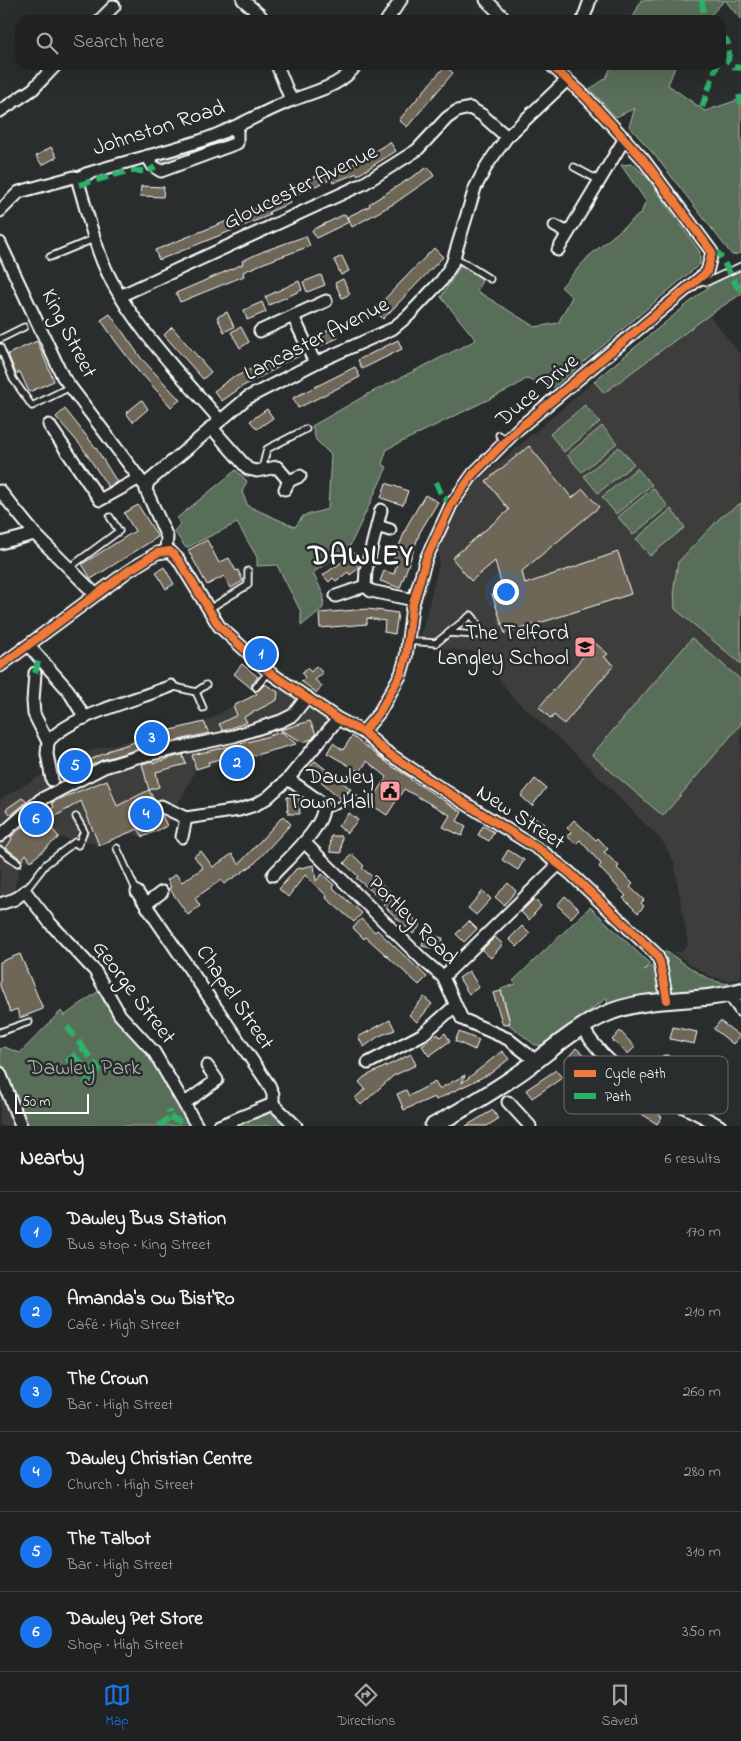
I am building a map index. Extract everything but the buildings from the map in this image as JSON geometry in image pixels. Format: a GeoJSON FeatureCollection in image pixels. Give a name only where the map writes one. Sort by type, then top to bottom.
{"type":"FeatureCollection","features":[{"type":"Feature","properties":{"kind":"main road"},"geometry":{"type":"LineString","coordinates":[[433,1126],[498,1088],[582,1027],[607,1014],[666,1000],[735,993]]}},
{"type":"Feature","properties":{"kind":"street"},"geometry":{"type":"LineString","coordinates":[[243,0],[260,15]]}},
{"type":"Feature","properties":{"kind":"street"},"geometry":{"type":"LineString","coordinates":[[392,15],[402,0]]}},
{"type":"Feature","properties":{"kind":"street"},"geometry":{"type":"LineString","coordinates":[[486,0],[501,15]]}},
{"type":"Feature","properties":{"kind":"street"},"geometry":{"type":"LineString","coordinates":[[585,15],[590,0]]}},
{"type":"Feature","properties":{"kind":"street"},"geometry":{"type":"LineString","coordinates":[[105,15],[114,6]]}},
{"type":"Feature","properties":{"kind":"street"},"geometry":{"type":"LineString","coordinates":[[0,110],[33,89],[51,70]]}},
{"type":"Feature","properties":{"kind":"street"},"geometry":{"type":"LineString","coordinates":[[279,70],[291,100]]}},
{"type":"Feature","properties":{"kind":"street","name":"Johnston Road"},"geometry":{"type":"LineString","coordinates":[[0,211],[19,192],[79,178],[86,174],[201,141],[237,127],[291,100],[330,86],[352,70]]}},
{"type":"Feature","properties":{"kind":"street","name":"Duce Drive"},"geometry":{"type":"LineString","coordinates":[[363,732],[379,713],[404,668],[414,600],[432,542],[451,505],[480,465],[501,438],[707,272],[712,252],[663,184],[613,125],[556,70]]}},
{"type":"Feature","properties":{"kind":"street","name":"Lancaster Avenue"},"geometry":{"type":"LineString","coordinates":[[49,426],[100,500],[142,482],[247,398],[315,363],[392,328],[408,316],[442,280],[455,257],[475,188],[507,138],[566,81]]}},
{"type":"Feature","properties":{"kind":"street","name":"Gloucester Avenue"},"geometry":{"type":"LineString","coordinates":[[122,295],[363,184],[417,150],[447,118],[457,111],[470,108],[482,115],[507,138]]}},
{"type":"Feature","properties":{"kind":"street"},"geometry":{"type":"LineString","coordinates":[[146,156],[153,166],[161,171],[237,143],[237,127]]}},
{"type":"Feature","properties":{"kind":"street"},"geometry":{"type":"LineString","coordinates":[[558,250],[625,138]]}},
{"type":"Feature","properties":{"kind":"street"},"geometry":{"type":"LineString","coordinates":[[79,178],[79,185],[104,265],[155,344],[216,423],[243,466],[252,471],[277,467],[281,470],[287,485],[300,476]]}},
{"type":"Feature","properties":{"kind":"street"},"geometry":{"type":"LineString","coordinates":[[555,226],[568,233]]}},
{"type":"Feature","properties":{"kind":"street","name":"King Street"},"geometry":{"type":"LineString","coordinates":[[0,243],[63,377],[142,482]]}},
{"type":"Feature","properties":{"kind":"street"},"geometry":{"type":"LineString","coordinates":[[260,331],[326,301]]}},
{"type":"Feature","properties":{"kind":"street"},"geometry":{"type":"LineString","coordinates":[[294,316],[315,363]]}},
{"type":"Feature","properties":{"kind":"street"},"geometry":{"type":"LineString","coordinates":[[142,482],[167,538],[162,551]]}},
{"type":"Feature","properties":{"kind":"street"},"geometry":{"type":"LineString","coordinates":[[0,491],[35,534],[95,594]]}},
{"type":"Feature","properties":{"kind":"street"},"geometry":{"type":"LineString","coordinates":[[381,510],[366,570],[366,586],[371,591],[414,600]]}},
{"type":"Feature","properties":{"kind":"street"},"geometry":{"type":"LineString","coordinates":[[377,526],[390,530]]}},
{"type":"Feature","properties":{"kind":"street"},"geometry":{"type":"LineString","coordinates":[[0,543],[35,534]]}},
{"type":"Feature","properties":{"kind":"street"},"geometry":{"type":"LineString","coordinates":[[0,666],[29,646],[95,594],[162,551],[170,551],[178,559],[224,631],[269,672],[338,719],[288,779],[266,798],[254,804],[240,810],[186,818],[162,806]]}},
{"type":"Feature","properties":{"kind":"street"},"geometry":{"type":"LineString","coordinates":[[336,596],[366,586]]}},
{"type":"Feature","properties":{"kind":"street"},"geometry":{"type":"LineString","coordinates":[[29,646],[68,690],[85,718]]}},
{"type":"Feature","properties":{"kind":"street"},"geometry":{"type":"LineString","coordinates":[[35,673],[34,714],[48,742],[47,754],[52,780]]}},
{"type":"Feature","properties":{"kind":"street"},"geometry":{"type":"LineString","coordinates":[[48,742],[57,732],[85,718],[171,686]]}},
{"type":"Feature","properties":{"kind":"street"},"geometry":{"type":"LineString","coordinates":[[0,843],[0,837],[40,800],[104,767],[154,752],[234,736],[281,721],[293,715],[307,698]]}},
{"type":"Feature","properties":{"kind":"street","name":"New Street"},"geometry":{"type":"LineString","coordinates":[[338,719],[363,732],[416,772],[559,864],[656,954],[660,962],[666,1000]]}},
{"type":"Feature","properties":{"kind":"street"},"geometry":{"type":"LineString","coordinates":[[273,874],[304,842],[323,816],[324,810],[322,803],[288,779]]}},
{"type":"Feature","properties":{"kind":"street"},"geometry":{"type":"LineString","coordinates":[[182,837],[186,818]]}},
{"type":"Feature","properties":{"kind":"street","name":"Portley Road"},"geometry":{"type":"LineString","coordinates":[[304,842],[423,960],[443,977],[462,1019],[508,1040],[536,1061]]}},
{"type":"Feature","properties":{"kind":"street"},"geometry":{"type":"LineString","coordinates":[[443,977],[559,864]]}},
{"type":"Feature","properties":{"kind":"street"},"geometry":{"type":"LineString","coordinates":[[0,904],[15,899],[25,891]]}},
{"type":"Feature","properties":{"kind":"street","name":"George Street"},"geometry":{"type":"LineString","coordinates":[[25,891],[50,923],[95,971],[120,1015],[154,1052],[197,1126]]}},
{"type":"Feature","properties":{"kind":"street","name":"Chapel Street"},"geometry":{"type":"LineString","coordinates":[[137,892],[269,1085],[273,1094],[273,1104],[296,1126]]}},
{"type":"Feature","properties":{"kind":"street"},"geometry":{"type":"LineString","coordinates":[[146,904],[162,892]]}},
{"type":"Feature","properties":{"kind":"street"},"geometry":{"type":"LineString","coordinates":[[735,993],[741,1011]]}},
{"type":"Feature","properties":{"kind":"street"},"geometry":{"type":"LineString","coordinates":[[368,1063],[423,1034],[455,1006]]}},
{"type":"Feature","properties":{"kind":"street"},"geometry":{"type":"LineString","coordinates":[[582,1027],[605,1056]]}},
{"type":"Feature","properties":{"kind":"street"},"geometry":{"type":"LineString","coordinates":[[185,1103],[216,1080],[207,1066]]}},
{"type":"Feature","properties":{"kind":"street"},"geometry":{"type":"LineString","coordinates":[[0,1073],[22,1126]]}},
{"type":"Feature","properties":{"kind":"street"},"geometry":{"type":"LineString","coordinates":[[508,1102],[530,1126]]}},
{"type":"Feature","properties":{"kind":"street"},"geometry":{"type":"LineString","coordinates":[[219,1126],[273,1104]]}},
{"type":"Feature","properties":{"kind":"street"},"geometry":{"type":"LineString","coordinates":[[698,1114],[720,1126]]}},
{"type":"Feature","properties":{"kind":"lane"},"geometry":{"type":"LineString","coordinates":[[574,167],[600,181]]}},
{"type":"Feature","properties":{"kind":"lane"},"geometry":{"type":"LineString","coordinates":[[50,256],[96,238]]}},
{"type":"Feature","properties":{"kind":"lane"},"geometry":{"type":"LineString","coordinates":[[455,257],[490,279]]}},
{"type":"Feature","properties":{"kind":"lane"},"geometry":{"type":"LineString","coordinates":[[699,280],[707,282],[741,266]]}},
{"type":"Feature","properties":{"kind":"lane"},"geometry":{"type":"LineString","coordinates":[[0,339],[24,328]]}},
{"type":"Feature","properties":{"kind":"lane"},"geometry":{"type":"LineString","coordinates":[[0,347],[13,379],[32,406],[70,387]]}},
{"type":"Feature","properties":{"kind":"lane"},"geometry":{"type":"LineString","coordinates":[[262,469],[267,450],[306,428]]}},
{"type":"Feature","properties":{"kind":"lane"},"geometry":{"type":"LineString","coordinates":[[69,568],[119,531],[110,517]]}},
{"type":"Feature","properties":{"kind":"lane"},"geometry":{"type":"LineString","coordinates":[[209,609],[248,585],[248,571]]}},
{"type":"Feature","properties":{"kind":"lane"},"geometry":{"type":"LineString","coordinates":[[408,641],[436,643],[471,615],[476,620],[479,630],[477,635],[448,634]]}},
{"type":"Feature","properties":{"kind":"lane"},"geometry":{"type":"LineString","coordinates":[[256,687],[269,672]]}},
{"type":"Feature","properties":{"kind":"lane"},"geometry":{"type":"LineString","coordinates":[[171,686],[196,692],[206,685]]}},
{"type":"Feature","properties":{"kind":"lane"},"geometry":{"type":"LineString","coordinates":[[196,692],[203,708]]}},
{"type":"Feature","properties":{"kind":"lane"},"geometry":{"type":"LineString","coordinates":[[324,810],[344,803],[350,795],[362,804]]}},
{"type":"Feature","properties":{"kind":"lane"},"geometry":{"type":"LineString","coordinates":[[25,891],[46,864],[76,844],[84,831],[76,817]]}},
{"type":"Feature","properties":{"kind":"lane"},"geometry":{"type":"LineString","coordinates":[[117,848],[137,892]]}},
{"type":"Feature","properties":{"kind":"lane"},"geometry":{"type":"LineString","coordinates":[[0,850],[18,863]]}},
{"type":"Feature","properties":{"kind":"lane"},"geometry":{"type":"LineString","coordinates":[[0,1032],[29,1022]]}},
{"type":"Feature","properties":{"kind":"shaded area","name":"The Telford Langley School"},"geometry":{"type":"Polygon","coordinates":[[[709,315],[741,355],[741,503],[721,517],[678,562],[674,586],[676,609],[741,579],[741,978],[728,981],[711,976],[689,964],[674,952],[681,952],[688,945],[674,862],[663,842],[581,759],[512,697],[492,669],[493,653],[422,647],[422,632],[439,563],[439,549],[454,517],[477,482],[594,381],[604,393],[709,315]]]}},
{"type":"Feature","properties":{"kind":"shaded area"},"geometry":{"type":"Polygon","coordinates":[[[284,686],[336,721],[317,737],[252,757],[196,769],[167,826],[143,837],[128,833],[99,845],[59,837],[31,861],[21,862],[12,896],[0,900],[0,799],[80,753],[204,722],[233,706],[284,686]]]}},
{"type":"Feature","properties":{"kind":"shaded area"},"geometry":{"type":"Polygon","coordinates":[[[0,1091],[17,1126],[0,1126],[0,1091]]]}},
{"type":"Feature","properties":{"kind":"green space"},"geometry":{"type":"Polygon","coordinates":[[[641,0],[725,0],[711,15],[634,15],[641,0]]]}},
{"type":"Feature","properties":{"kind":"green space"},"geometry":{"type":"Polygon","coordinates":[[[725,0],[741,0],[741,20],[725,0]]]}},
{"type":"Feature","properties":{"kind":"green space"},"geometry":{"type":"Polygon","coordinates":[[[610,70],[674,70],[668,85],[705,111],[741,99],[741,253],[732,255],[657,158],[629,126],[635,108],[616,117],[590,89],[606,78],[610,70]]]}},
{"type":"Feature","properties":{"kind":"green space"},"geometry":{"type":"Polygon","coordinates":[[[230,134],[235,136],[232,142],[227,140],[211,150],[205,147],[188,153],[187,157],[155,165],[156,158],[213,143],[230,134]]]}},
{"type":"Feature","properties":{"kind":"green space"},"geometry":{"type":"Polygon","coordinates":[[[633,164],[647,177],[700,252],[700,264],[554,387],[526,379],[514,387],[387,449],[382,464],[387,467],[350,546],[313,573],[324,596],[323,608],[301,626],[301,612],[277,565],[257,566],[257,557],[237,523],[186,548],[174,531],[180,524],[177,518],[236,470],[247,481],[242,492],[248,506],[295,527],[303,516],[328,509],[331,455],[316,440],[312,426],[368,394],[476,340],[441,297],[461,265],[480,276],[482,280],[477,291],[535,327],[558,323],[572,297],[561,287],[589,256],[641,213],[646,201],[621,165],[633,164]]]}},
{"type":"Feature","properties":{"kind":"green space"},"geometry":{"type":"Polygon","coordinates":[[[741,270],[741,294],[709,315],[604,393],[594,381],[712,284],[741,270]]]}},
{"type":"Feature","properties":{"kind":"green space"},"geometry":{"type":"Polygon","coordinates":[[[585,405],[600,422],[564,452],[550,434],[585,405]]]}},
{"type":"Feature","properties":{"kind":"green space"},"geometry":{"type":"Polygon","coordinates":[[[602,426],[617,443],[582,472],[567,455],[602,426]]]}},
{"type":"Feature","properties":{"kind":"green space"},"geometry":{"type":"Polygon","coordinates":[[[619,447],[634,464],[598,493],[584,476],[619,447]]]}},
{"type":"Feature","properties":{"kind":"green space"},"geometry":{"type":"Polygon","coordinates":[[[637,468],[652,485],[616,514],[602,497],[637,468]]]}},
{"type":"Feature","properties":{"kind":"green space"},"geometry":{"type":"Polygon","coordinates":[[[653,488],[668,506],[633,535],[618,517],[653,488]]]}},
{"type":"Feature","properties":{"kind":"green space"},"geometry":{"type":"Polygon","coordinates":[[[741,503],[741,664],[675,609],[674,586],[678,562],[721,517],[741,503]]]}},
{"type":"Feature","properties":{"kind":"green space"},"geometry":{"type":"Polygon","coordinates":[[[671,509],[685,527],[650,556],[636,539],[671,509]]]}},
{"type":"Feature","properties":{"kind":"green space"},"geometry":{"type":"Polygon","coordinates":[[[692,638],[741,680],[741,724],[663,816],[592,755],[692,638]]]}},
{"type":"Feature","properties":{"kind":"green space"},"geometry":{"type":"Polygon","coordinates":[[[590,907],[650,964],[644,970],[660,962],[665,951],[711,980],[721,983],[741,981],[741,991],[607,1014],[607,998],[543,1045],[535,1045],[503,1020],[509,1018],[501,989],[516,984],[513,981],[590,907]]]}},
{"type":"Feature","properties":{"kind":"green space","name":"Dawley Park"},"geometry":{"type":"Polygon","coordinates":[[[100,990],[104,1002],[151,1054],[191,1126],[28,1126],[5,1079],[0,1049],[4,1047],[20,1053],[61,1011],[64,1016],[100,990]]]}},
{"type":"Feature","properties":{"kind":"green space"},"geometry":{"type":"Polygon","coordinates":[[[272,1106],[292,1126],[224,1126],[272,1106]]]}},
{"type":"Feature","properties":{"kind":"marked path"},"geometry":{"type":"LineString","coordinates":[[702,0],[704,15]]}},
{"type":"Feature","properties":{"kind":"marked path"},"geometry":{"type":"LineString","coordinates":[[726,41],[729,50],[728,61],[734,67],[741,68]]}},
{"type":"Feature","properties":{"kind":"marked path"},"geometry":{"type":"LineString","coordinates":[[702,107],[715,70]]}},
{"type":"Feature","properties":{"kind":"marked path"},"geometry":{"type":"LineString","coordinates":[[739,95],[741,104]]}},
{"type":"Feature","properties":{"kind":"marked path"},"geometry":{"type":"LineString","coordinates":[[79,185],[128,171],[149,171],[155,167]]}},
{"type":"Feature","properties":{"kind":"marked path"},"geometry":{"type":"LineString","coordinates":[[712,252],[719,254],[741,293]]}},
{"type":"Feature","properties":{"kind":"marked path"},"geometry":{"type":"LineString","coordinates":[[436,482],[442,496],[452,504]]}},
{"type":"Feature","properties":{"kind":"marked path"},"geometry":{"type":"LineString","coordinates":[[35,673],[39,658]]}},
{"type":"Feature","properties":{"kind":"marked path"},"geometry":{"type":"LineString","coordinates":[[53,1074],[83,1048],[66,1025]]}},
{"type":"Feature","properties":{"kind":"marked path"},"geometry":{"type":"LineString","coordinates":[[83,1048],[99,1069],[84,1085]]}},
{"type":"Feature","properties":{"kind":"marked path"},"geometry":{"type":"LineString","coordinates":[[74,1056],[93,1076]]}},
{"type":"Feature","properties":{"kind":"marked path"},"geometry":{"type":"LineString","coordinates":[[159,1126],[170,1117],[169,1110]]}},
{"type":"Feature","properties":{"kind":"marked path"},"geometry":{"type":"LineString","coordinates":[[170,1117],[181,1122],[183,1126]]}},
{"type":"Feature","properties":{"kind":"cycle path"},"geometry":{"type":"LineString","coordinates":[[363,732],[379,713],[401,674],[406,657],[412,607],[426,559],[451,505],[473,474],[518,429],[707,272],[712,252],[643,159],[587,98],[556,70]]}},
{"type":"Feature","properties":{"kind":"cycle path"},"geometry":{"type":"LineString","coordinates":[[0,666],[128,571],[157,553],[170,551],[178,559],[219,626],[269,672],[338,719],[363,732],[385,751],[431,782],[543,852],[570,873],[656,954],[660,962],[667,1000]]}},
{"type":"Feature","properties":{"kind":"place","name":"The Telford Langley School"},"geometry":{"type":"Point","coordinates":[585,647]}},
{"type":"Feature","properties":{"kind":"place","name":"Dawley Bus Station"},"geometry":{"type":"Point","coordinates":[261,654]}},
{"type":"Feature","properties":{"kind":"place","name":"The Crown"},"geometry":{"type":"Point","coordinates":[152,738]}},
{"type":"Feature","properties":{"kind":"place","name":"Amanda's Ow Bist'Ro"},"geometry":{"type":"Point","coordinates":[237,763]}},
{"type":"Feature","properties":{"kind":"place","name":"The Talbot"},"geometry":{"type":"Point","coordinates":[75,766]}},
{"type":"Feature","properties":{"kind":"place","name":"Dawley Town Hall"},"geometry":{"type":"Point","coordinates":[390,791]}},
{"type":"Feature","properties":{"kind":"place","name":"Dawley Christian Centre"},"geometry":{"type":"Point","coordinates":[146,814]}},
{"type":"Feature","properties":{"kind":"place","name":"Dawley Pet Store"},"geometry":{"type":"Point","coordinates":[36,819]}},
{"type":"Feature","properties":{"kind":"district","name":"DAWLEY"},"geometry":{"type":"Point","coordinates":[361,557]}}]}
